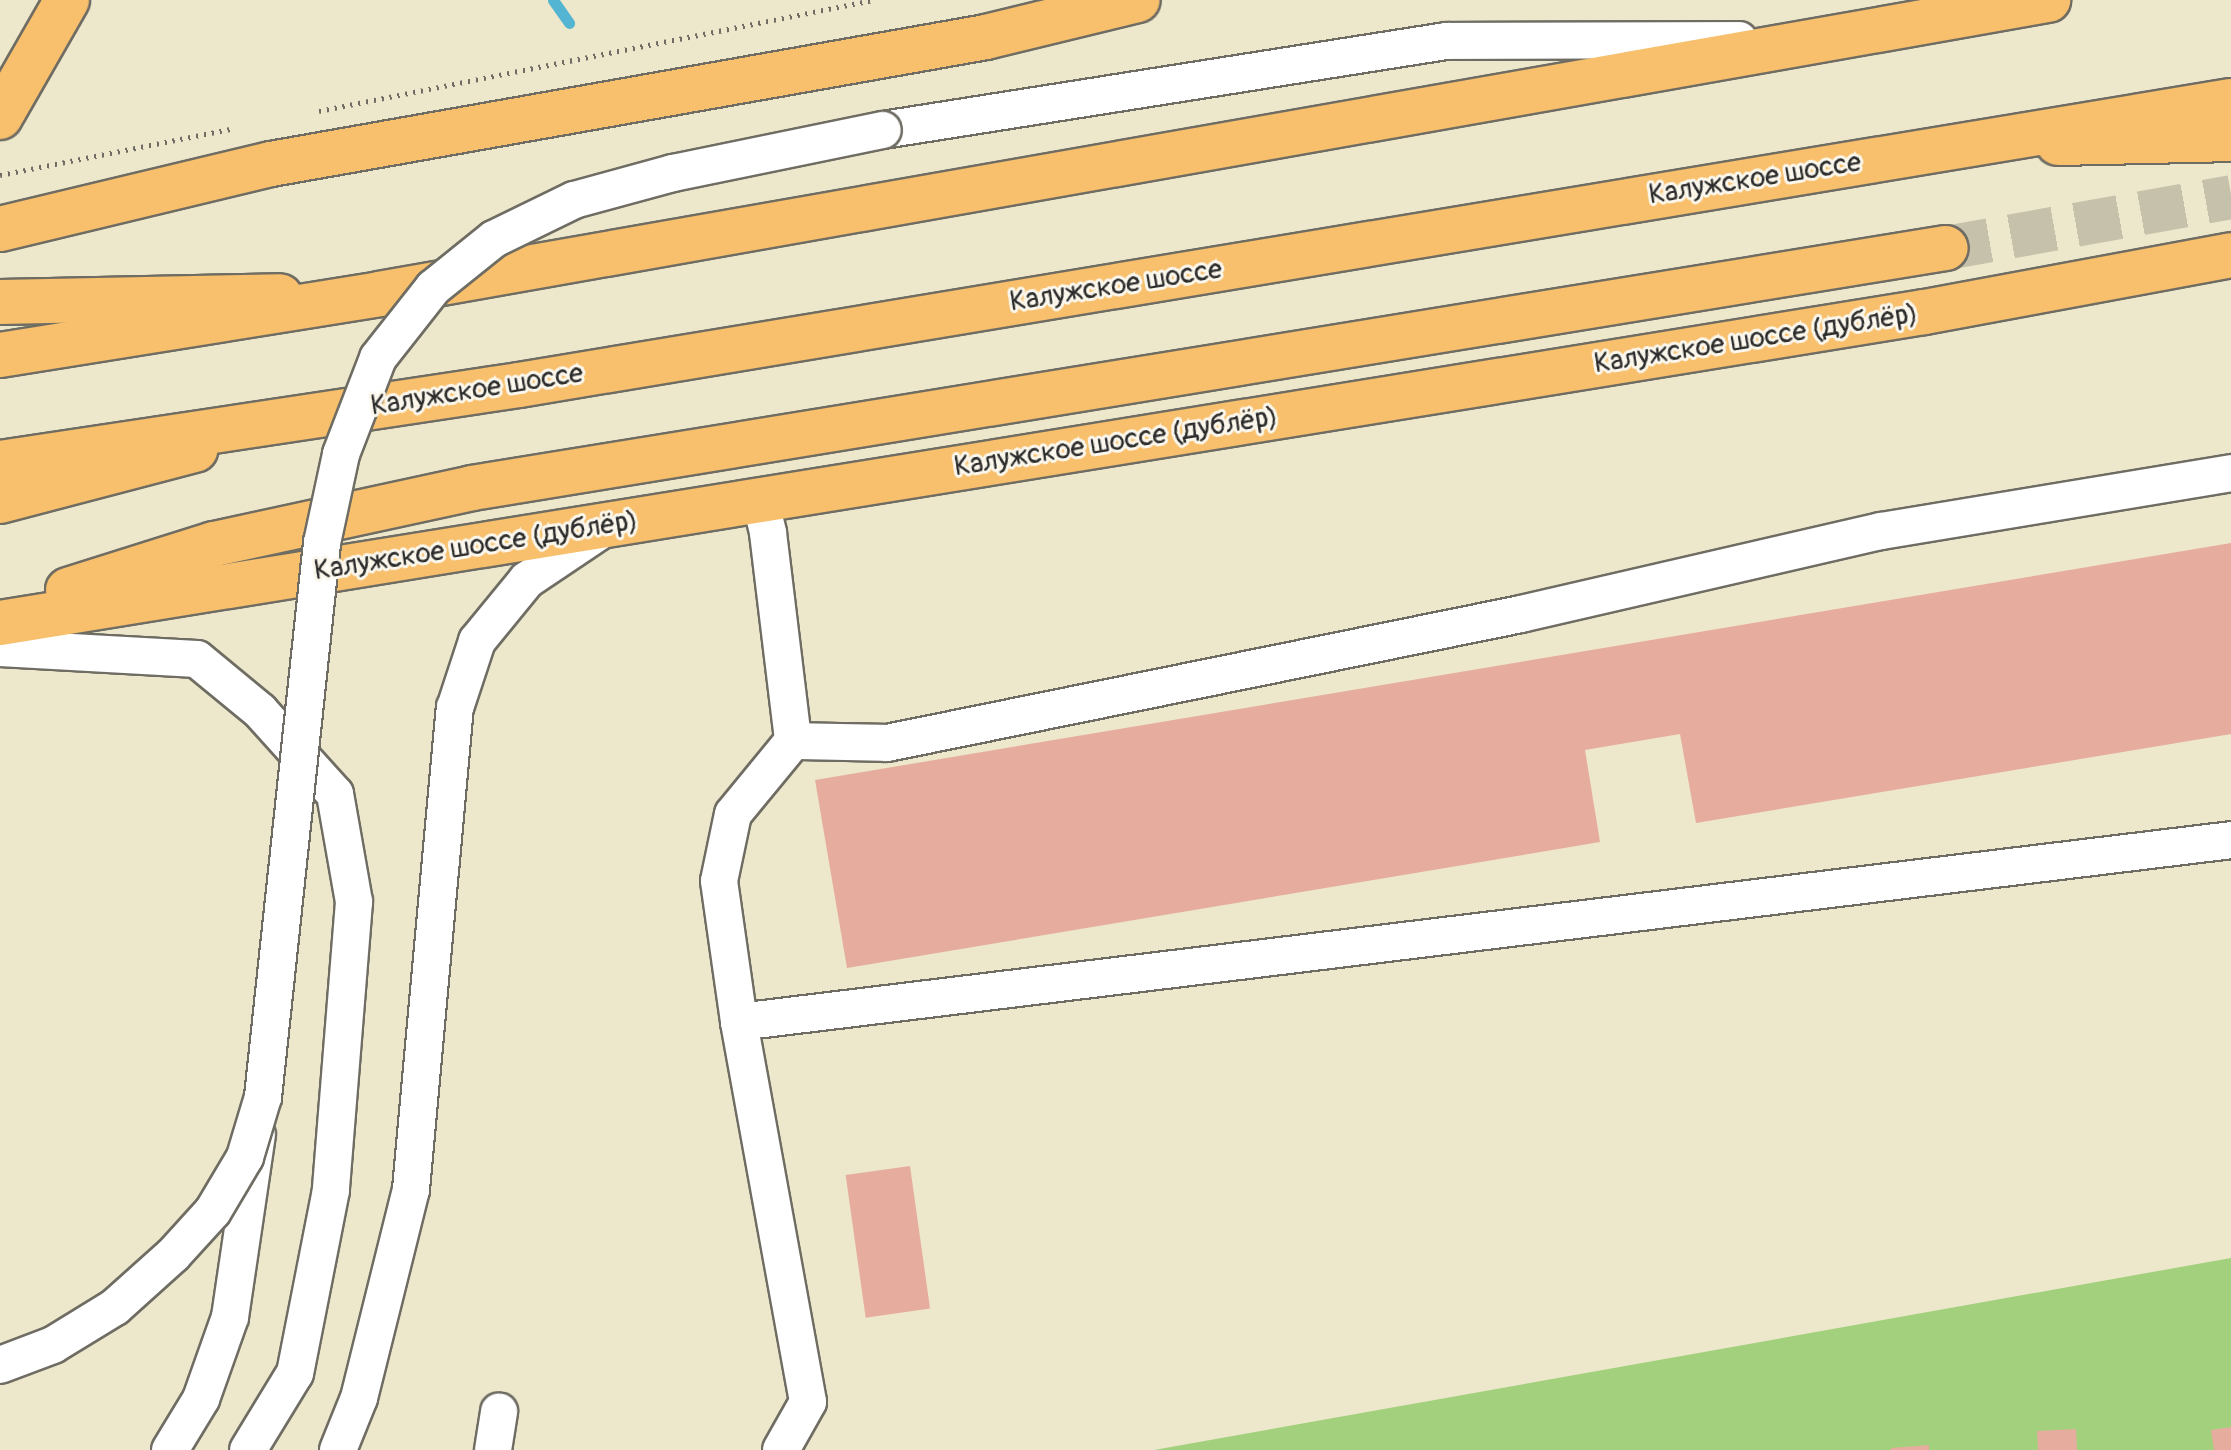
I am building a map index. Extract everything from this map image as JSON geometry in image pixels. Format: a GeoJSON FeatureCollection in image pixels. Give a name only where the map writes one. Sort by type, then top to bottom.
{"type":"FeatureCollection","features":[{"type":"Feature","properties":{"kind":"main road"},"geometry":{"type":"LineString","coordinates":[[0,117],[67,0]]}},
{"type":"Feature","properties":{"kind":"main road"},"geometry":{"type":"LineString","coordinates":[[0,229],[271,164],[986,37],[1138,0]]}},
{"type":"Feature","properties":{"kind":"main road"},"geometry":{"type":"LineString","coordinates":[[0,355],[379,294],[1805,40],[2048,0]]}},
{"type":"Feature","properties":{"kind":"main road","name":"Калужское шоссе"},"geometry":{"type":"LineString","coordinates":[[0,463],[340,412],[2231,101]]}},
{"type":"Feature","properties":{"kind":"main road"},"geometry":{"type":"LineString","coordinates":[[1959,146],[2231,139]]}},
{"type":"Feature","properties":{"kind":"main road"},"geometry":{"type":"LineString","coordinates":[[0,609],[214,544],[472,488],[1946,248]]}},
{"type":"Feature","properties":{"kind":"main road","name":"Калужское шоссе (дублёр)"},"geometry":{"type":"LineString","coordinates":[[0,623],[1924,312],[2231,255]]}},
{"type":"Feature","properties":{"kind":"main road"},"geometry":{"type":"LineString","coordinates":[[0,302],[379,294]]}},
{"type":"Feature","properties":{"kind":"main road"},"geometry":{"type":"LineString","coordinates":[[0,501],[340,412]]}},
{"type":"Feature","properties":{"kind":"street"},"geometry":{"type":"LineString","coordinates":[[170,1450],[201,1399],[230,1317],[263,1097],[322,543],[341,454],[378,358],[433,288],[494,239],[574,200],[673,173],[883,130],[1446,41],[1805,40]]}},
{"type":"Feature","properties":{"kind":"street"},"geometry":{"type":"LineString","coordinates":[[793,741],[887,743],[1521,614],[1881,531],[2231,473]]}},
{"type":"Feature","properties":{"kind":"street"},"geometry":{"type":"LineString","coordinates":[[760,500],[768,533],[793,741],[733,814],[719,881],[739,1022],[808,1402],[781,1450]]}},
{"type":"Feature","properties":{"kind":"street"},"geometry":{"type":"LineString","coordinates":[[338,1450],[359,1398],[411,1189],[455,708],[477,641],[527,580],[611,524]]}},
{"type":"Feature","properties":{"kind":"street"},"geometry":{"type":"LineString","coordinates":[[0,648],[197,659],[260,711],[335,794],[354,902],[331,1190],[295,1373],[248,1450]]}},
{"type":"Feature","properties":{"kind":"street"},"geometry":{"type":"LineString","coordinates":[[739,1022],[2231,840]]}},
{"type":"Feature","properties":{"kind":"street"},"geometry":{"type":"LineString","coordinates":[[0,1365],[53,1345],[115,1307],[173,1255],[213,1211],[245,1157],[263,1097]]}},
{"type":"Feature","properties":{"kind":"street"},"geometry":{"type":"LineString","coordinates":[[493,1450],[499,1411]]}},
{"type":"Feature","properties":{"kind":"path"},"geometry":{"type":"LineString","coordinates":[[306,114],[873,0]]}},
{"type":"Feature","properties":{"kind":"path"},"geometry":{"type":"LineString","coordinates":[[0,175],[245,126]]}},
{"type":"Feature","properties":{"kind":"green space"},"geometry":{"type":"Polygon","coordinates":[[[2231,1258],[2231,1450],[1154,1450],[2231,1258]]]}},
{"type":"Feature","properties":{"kind":"building"},"geometry":{"type":"Polygon","coordinates":[[[2231,543],[2231,734],[1696,823],[1680,734],[1585,750],[1600,842],[847,968],[815,780],[2231,543]]]}},
{"type":"Feature","properties":{"kind":"building"},"geometry":{"type":"Polygon","coordinates":[[[910,1166],[930,1309],[866,1318],[846,1175],[910,1166]]]}},
{"type":"Feature","properties":{"kind":"building"},"geometry":{"type":"Polygon","coordinates":[[[2231,1427],[2231,1450],[2214,1450],[2211,1430],[2231,1427]]]}},
{"type":"Feature","properties":{"kind":"building"},"geometry":{"type":"Polygon","coordinates":[[[2076,1429],[2077,1450],[2038,1450],[2037,1431],[2076,1429]]]}},
{"type":"Feature","properties":{"kind":"building"},"geometry":{"type":"Polygon","coordinates":[[[1929,1445],[1929,1450],[1891,1450],[1891,1448],[1929,1445]]]}},
{"type":"Feature","properties":{"kind":"waterway"},"geometry":{"type":"LineString","coordinates":[[553,0],[569,23]]}},
{"type":"Feature","properties":{"kind":"tunnel"},"geometry":{"type":"LineString","coordinates":[[1946,248],[2231,197]]}}]}
